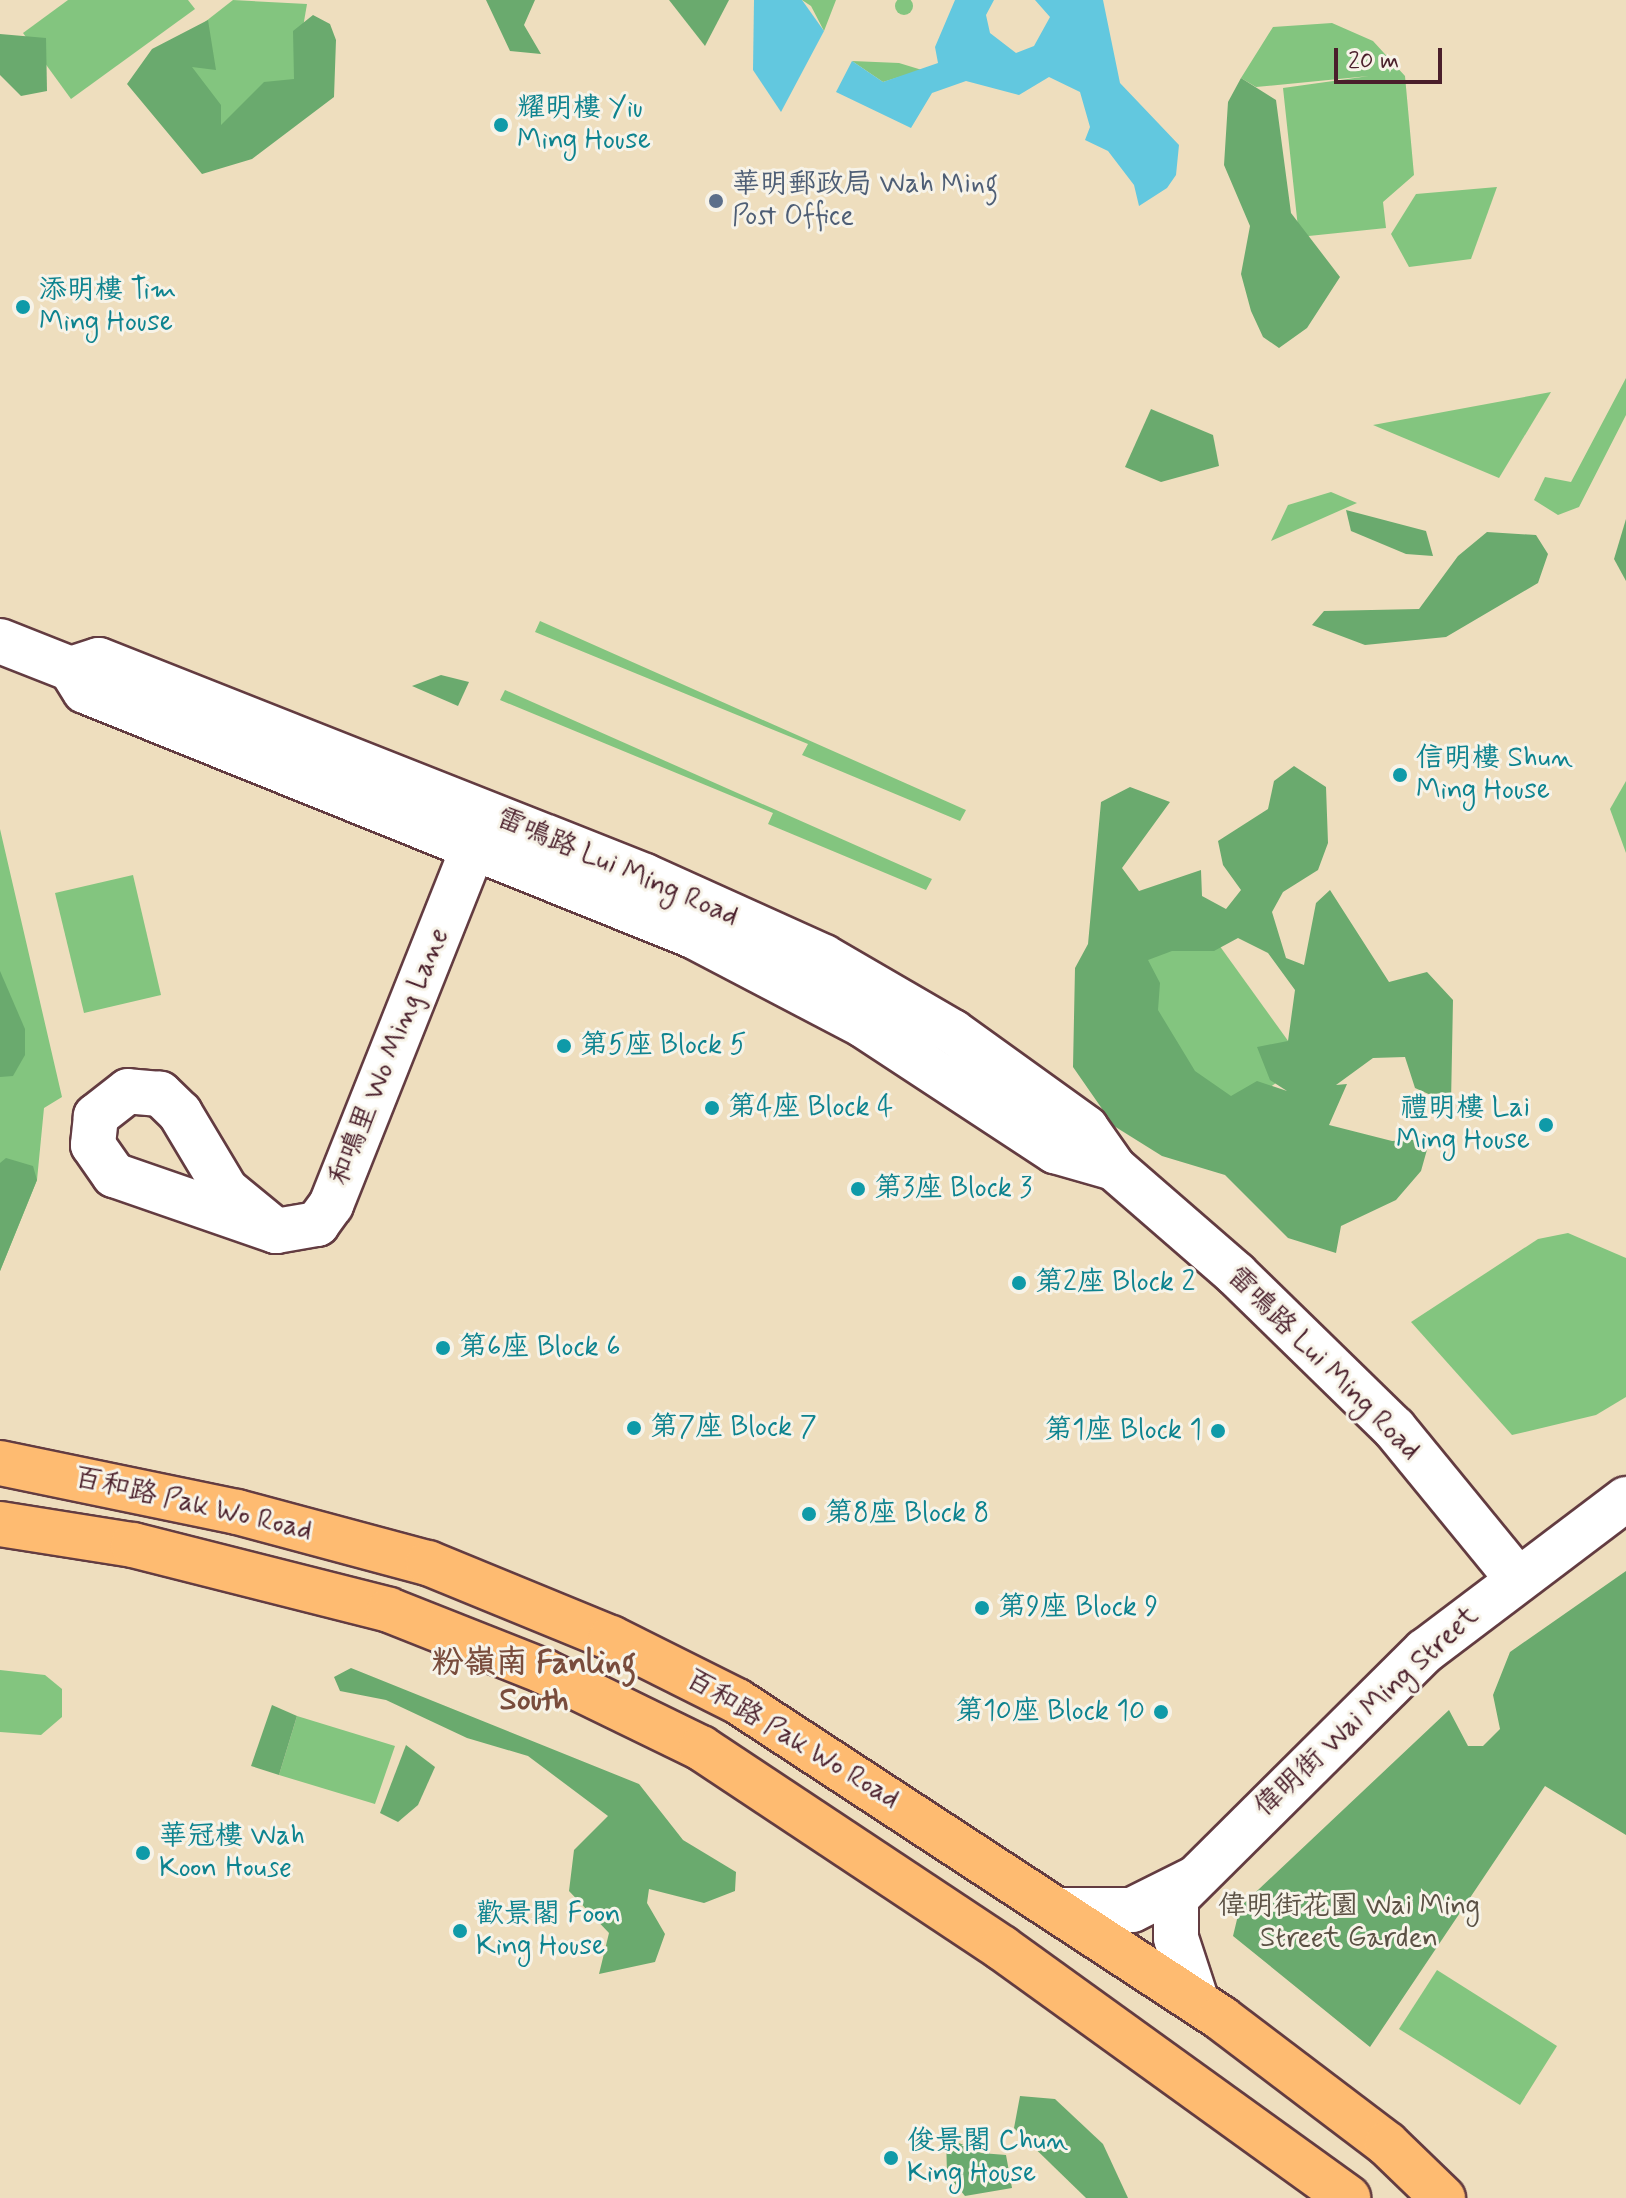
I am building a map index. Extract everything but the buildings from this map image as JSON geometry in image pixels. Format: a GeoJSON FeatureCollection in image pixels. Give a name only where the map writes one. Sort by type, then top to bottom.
{"type":"FeatureCollection","features":[{"type":"Feature","properties":{"kind":"main road","name":"百和路 Pak Wo Road"},"geometry":{"type":"LineString","coordinates":[[0,1463],[237,1512],[428,1563],[573,1621],[737,1701],[1062,1910],[1197,2002],[1387,2144],[1443,2198]]}},
{"type":"Feature","properties":{"kind":"main road","name":"百和路 Pak Wo Road"},"geometry":{"type":"LineString","coordinates":[[0,1524],[133,1545],[389,1610],[543,1671],[701,1748],[1002,1948],[1348,2198]]}},
{"type":"Feature","properties":{"kind":"street","name":"雷鳴路 Lui Ming Road"},"geometry":{"type":"LineString","coordinates":[[0,641],[71,669],[85,691],[693,936],[797,987],[1055,1151],[1114,1168]]}},
{"type":"Feature","properties":{"kind":"street","name":"雷鳴路 Lui Ming Road"},"geometry":{"type":"LineString","coordinates":[[71,669],[99,660],[645,876],[824,957],[1034,1088],[1086,1128],[1114,1168],[1236,1274],[1394,1428],[1515,1576]]}},
{"type":"Feature","properties":{"kind":"street","name":"和鳴里 Wo Ming Lane"},"geometry":{"type":"LineString","coordinates":[[276,1231],[317,1224],[331,1205],[473,848]]}},
{"type":"Feature","properties":{"kind":"street","name":"偉明街 Wai Ming Street"},"geometry":{"type":"LineString","coordinates":[[1197,2002],[1172,1912],[1194,1879],[1425,1651],[1515,1576],[1626,1499]]}},
{"type":"Feature","properties":{"kind":"street","name":"偉明街 Wai Ming Street"},"geometry":{"type":"LineString","coordinates":[[1062,1910],[1132,1910],[1194,1879]]}},
{"type":"Feature","properties":{"kind":"green space"},"geometry":{"type":"Polygon","coordinates":[[[904,-3],[913,6],[904,15],[895,6],[904,-3]]]}},
{"type":"Feature","properties":{"kind":"green space"},"geometry":{"type":"Polygon","coordinates":[[[68,0],[188,0],[195,9],[71,99],[23,33],[68,0]]]}},
{"type":"Feature","properties":{"kind":"green space"},"geometry":{"type":"Polygon","coordinates":[[[233,0],[307,4],[294,80],[223,130],[164,54],[233,0]]]}},
{"type":"Feature","properties":{"kind":"green space"},"geometry":{"type":"Polygon","coordinates":[[[486,0],[535,0],[524,25],[541,54],[510,51],[486,0]]]}},
{"type":"Feature","properties":{"kind":"green space"},"geometry":{"type":"Polygon","coordinates":[[[669,0],[729,0],[705,46],[669,0]]]}},
{"type":"Feature","properties":{"kind":"green space"},"geometry":{"type":"Polygon","coordinates":[[[802,0],[836,0],[824,31],[811,6],[802,0]]]}},
{"type":"Feature","properties":{"kind":"green space"},"geometry":{"type":"Polygon","coordinates":[[[313,15],[330,24],[336,40],[334,97],[252,159],[202,174],[127,84],[152,49],[208,20],[216,70],[192,67],[221,105],[221,125],[264,82],[294,79],[293,31],[313,15]]]}},
{"type":"Feature","properties":{"kind":"green space"},"geometry":{"type":"Polygon","coordinates":[[[1332,23],[1373,41],[1405,76],[1414,175],[1383,202],[1386,228],[1299,237],[1283,88],[1369,76],[1256,87],[1241,78],[1273,27],[1332,23]]]}},
{"type":"Feature","properties":{"kind":"green space"},"geometry":{"type":"Polygon","coordinates":[[[0,34],[46,38],[47,91],[21,96],[0,75],[0,34]]]}},
{"type":"Feature","properties":{"kind":"green space"},"geometry":{"type":"Polygon","coordinates":[[[852,61],[899,63],[922,70],[883,82],[852,61]]]}},
{"type":"Feature","properties":{"kind":"green space"},"geometry":{"type":"Polygon","coordinates":[[[1241,78],[1276,100],[1291,213],[1340,277],[1307,328],[1279,348],[1263,337],[1251,311],[1241,274],[1250,226],[1224,165],[1228,102],[1241,78]]]}},
{"type":"Feature","properties":{"kind":"green space"},"geometry":{"type":"Polygon","coordinates":[[[1497,187],[1471,259],[1409,267],[1391,234],[1416,194],[1497,187]]]}},
{"type":"Feature","properties":{"kind":"green space"},"geometry":{"type":"Polygon","coordinates":[[[1626,378],[1626,415],[1579,507],[1558,515],[1534,500],[1545,477],[1571,482],[1626,378]]]}},
{"type":"Feature","properties":{"kind":"green space"},"geometry":{"type":"Polygon","coordinates":[[[1551,392],[1499,478],[1373,425],[1551,392]]]}},
{"type":"Feature","properties":{"kind":"green space"},"geometry":{"type":"Polygon","coordinates":[[[1151,409],[1213,435],[1219,466],[1161,482],[1125,467],[1151,409]]]}},
{"type":"Feature","properties":{"kind":"green space"},"geometry":{"type":"Polygon","coordinates":[[[1331,492],[1357,503],[1271,541],[1288,505],[1331,492]]]}},
{"type":"Feature","properties":{"kind":"green space"},"geometry":{"type":"Polygon","coordinates":[[[1346,510],[1426,531],[1433,556],[1406,554],[1351,531],[1346,510]]]}},
{"type":"Feature","properties":{"kind":"green space"},"geometry":{"type":"Polygon","coordinates":[[[1626,519],[1626,581],[1614,559],[1626,519]]]}},
{"type":"Feature","properties":{"kind":"green space"},"geometry":{"type":"Polygon","coordinates":[[[1487,532],[1536,535],[1548,554],[1538,583],[1446,637],[1365,645],[1312,625],[1324,611],[1419,609],[1458,556],[1487,532]]]}},
{"type":"Feature","properties":{"kind":"green space"},"geometry":{"type":"Polygon","coordinates":[[[540,621],[966,810],[960,821],[802,755],[808,744],[535,632],[540,621]]]}},
{"type":"Feature","properties":{"kind":"green space"},"geometry":{"type":"Polygon","coordinates":[[[441,675],[469,682],[458,706],[412,686],[441,675]]]}},
{"type":"Feature","properties":{"kind":"green space"},"geometry":{"type":"Polygon","coordinates":[[[505,690],[932,879],[926,890],[768,824],[773,813],[500,700],[505,690]]]}},
{"type":"Feature","properties":{"kind":"green space"},"geometry":{"type":"Polygon","coordinates":[[[1294,766],[1326,787],[1328,843],[1318,870],[1283,892],[1272,912],[1286,958],[1304,965],[1316,903],[1330,890],[1389,982],[1427,972],[1453,1000],[1451,1104],[1415,1088],[1405,1057],[1373,1058],[1336,1085],[1347,1084],[1329,1125],[1392,1141],[1430,1139],[1421,1171],[1396,1200],[1341,1226],[1336,1253],[1288,1238],[1225,1175],[1162,1156],[1114,1126],[1073,1067],[1075,968],[1088,944],[1101,802],[1130,787],[1170,802],[1122,868],[1139,891],[1201,870],[1202,896],[1226,909],[1241,890],[1223,865],[1218,841],[1268,809],[1274,781],[1294,766]],[[1238,938],[1214,951],[1172,951],[1148,960],[1160,983],[1158,1010],[1195,1071],[1231,1096],[1257,1081],[1287,1091],[1270,1080],[1257,1047],[1288,1041],[1295,990],[1268,953],[1238,938]]]}},
{"type":"Feature","properties":{"kind":"green space"},"geometry":{"type":"Polygon","coordinates":[[[1626,781],[1626,853],[1610,809],[1626,781]]]}},
{"type":"Feature","properties":{"kind":"green space"},"geometry":{"type":"Polygon","coordinates":[[[0,829],[62,1097],[44,1108],[37,1180],[0,1271],[0,829]]]}},
{"type":"Feature","properties":{"kind":"green space"},"geometry":{"type":"Polygon","coordinates":[[[133,875],[161,995],[84,1013],[55,893],[133,875]]]}},
{"type":"Feature","properties":{"kind":"green space"},"geometry":{"type":"Polygon","coordinates":[[[1201,920],[1304,1063],[1221,1122],[1118,980],[1201,920]]]}},
{"type":"Feature","properties":{"kind":"green space"},"geometry":{"type":"Polygon","coordinates":[[[0,971],[25,1029],[25,1055],[13,1076],[0,1077],[0,971]]]}},
{"type":"Feature","properties":{"kind":"green space"},"geometry":{"type":"Polygon","coordinates":[[[6,1158],[33,1166],[37,1180],[0,1271],[0,1163],[6,1158]]]}},
{"type":"Feature","properties":{"kind":"green space"},"geometry":{"type":"Polygon","coordinates":[[[1568,1233],[1626,1258],[1626,1397],[1596,1415],[1512,1435],[1411,1322],[1538,1239],[1568,1233]]]}},
{"type":"Feature","properties":{"kind":"green space","name":"偉明街花園 Wai Ming Street Garden"},"geometry":{"type":"Polygon","coordinates":[[[1626,1571],[1626,1835],[1545,1786],[1370,2047],[1233,1936],[1240,1907],[1449,1710],[1468,1746],[1483,1746],[1500,1729],[1493,1695],[1510,1652],[1626,1571]]]}},
{"type":"Feature","properties":{"kind":"green space"},"geometry":{"type":"Polygon","coordinates":[[[351,1668],[639,1784],[683,1840],[736,1872],[735,1891],[704,1903],[649,1889],[647,1903],[665,1934],[655,1962],[599,1974],[609,1933],[569,1891],[574,1850],[608,1816],[528,1756],[467,1738],[386,1700],[340,1691],[334,1677],[351,1668]]]}},
{"type":"Feature","properties":{"kind":"green space"},"geometry":{"type":"Polygon","coordinates":[[[0,1670],[45,1675],[62,1689],[62,1717],[41,1735],[0,1732],[0,1670]]]}},
{"type":"Feature","properties":{"kind":"green space"},"geometry":{"type":"Polygon","coordinates":[[[272,1705],[297,1716],[279,1775],[251,1766],[272,1705]]]}},
{"type":"Feature","properties":{"kind":"green space"},"geometry":{"type":"Polygon","coordinates":[[[297,1716],[395,1746],[375,1804],[279,1775],[297,1716]]]}},
{"type":"Feature","properties":{"kind":"green space"},"geometry":{"type":"Polygon","coordinates":[[[406,1745],[435,1767],[418,1805],[398,1822],[380,1813],[406,1745]]]}},
{"type":"Feature","properties":{"kind":"green space"},"geometry":{"type":"Polygon","coordinates":[[[1437,1970],[1557,2046],[1520,2105],[1399,2029],[1437,1970]]]}},
{"type":"Feature","properties":{"kind":"green space"},"geometry":{"type":"Polygon","coordinates":[[[1020,2096],[1055,2099],[1103,2144],[1128,2198],[1086,2198],[1014,2128],[1020,2096]]]}},
{"type":"Feature","properties":{"kind":"green space"},"geometry":{"type":"Polygon","coordinates":[[[946,2137],[981,2153],[1006,2155],[1012,2188],[965,2196],[947,2174],[946,2137]]]}},
{"type":"Feature","properties":{"kind":"water"},"geometry":{"type":"Polygon","coordinates":[[[754,0],[802,0],[824,31],[781,112],[753,70],[754,0]]]}},
{"type":"Feature","properties":{"kind":"water"},"geometry":{"type":"Polygon","coordinates":[[[955,0],[994,0],[986,15],[990,33],[1016,53],[1034,46],[1050,17],[1035,0],[1103,0],[1120,83],[1179,145],[1176,175],[1167,188],[1139,206],[1134,185],[1108,151],[1085,140],[1090,127],[1080,92],[1049,77],[1019,95],[966,81],[932,93],[911,128],[836,92],[852,61],[883,82],[938,63],[935,47],[955,0]]]}},
{"type":"Feature","properties":{"kind":"place","name":"耀明樓 Yiu Ming House"},"geometry":{"type":"Point","coordinates":[501,125]}},
{"type":"Feature","properties":{"kind":"place","name":"華明郵政局 Wah Ming Post Office"},"geometry":{"type":"Point","coordinates":[716,201]}},
{"type":"Feature","properties":{"kind":"place","name":"添明樓 Tim Ming House"},"geometry":{"type":"Point","coordinates":[23,307]}},
{"type":"Feature","properties":{"kind":"place","name":"信明樓 Shun Ming House"},"geometry":{"type":"Point","coordinates":[1400,775]}},
{"type":"Feature","properties":{"kind":"place","name":"第5座 Block 5"},"geometry":{"type":"Point","coordinates":[564,1046]}},
{"type":"Feature","properties":{"kind":"place","name":"第4座 Block 4"},"geometry":{"type":"Point","coordinates":[712,1108]}},
{"type":"Feature","properties":{"kind":"place","name":"禮明樓 Lai Ming House"},"geometry":{"type":"Point","coordinates":[1546,1125]}},
{"type":"Feature","properties":{"kind":"place","name":"第3座 Block 3"},"geometry":{"type":"Point","coordinates":[858,1189]}},
{"type":"Feature","properties":{"kind":"place","name":"第2座 Block 2"},"geometry":{"type":"Point","coordinates":[1019,1283]}},
{"type":"Feature","properties":{"kind":"place","name":"第6座 Block 6"},"geometry":{"type":"Point","coordinates":[443,1348]}},
{"type":"Feature","properties":{"kind":"place","name":"第7座 Block 7"},"geometry":{"type":"Point","coordinates":[634,1428]}},
{"type":"Feature","properties":{"kind":"place","name":"第1座 Block 1"},"geometry":{"type":"Point","coordinates":[1218,1431]}},
{"type":"Feature","properties":{"kind":"place","name":"第8座 Block 8"},"geometry":{"type":"Point","coordinates":[809,1514]}},
{"type":"Feature","properties":{"kind":"place","name":"第9座 Block 9"},"geometry":{"type":"Point","coordinates":[982,1608]}},
{"type":"Feature","properties":{"kind":"place","name":"第10座 Block 10"},"geometry":{"type":"Point","coordinates":[1161,1712]}},
{"type":"Feature","properties":{"kind":"place","name":"華冠樓 Wah Koon House"},"geometry":{"type":"Point","coordinates":[143,1853]}},
{"type":"Feature","properties":{"kind":"place","name":"歡景閣 Foon King House"},"geometry":{"type":"Point","coordinates":[460,1931]}},
{"type":"Feature","properties":{"kind":"place","name":"俊景閣 Chun King House"},"geometry":{"type":"Point","coordinates":[891,2158]}},
{"type":"Feature","properties":{"kind":"district","name":"粉嶺南 Fanling South"},"geometry":{"type":"Point","coordinates":[534,1682]}}]}
